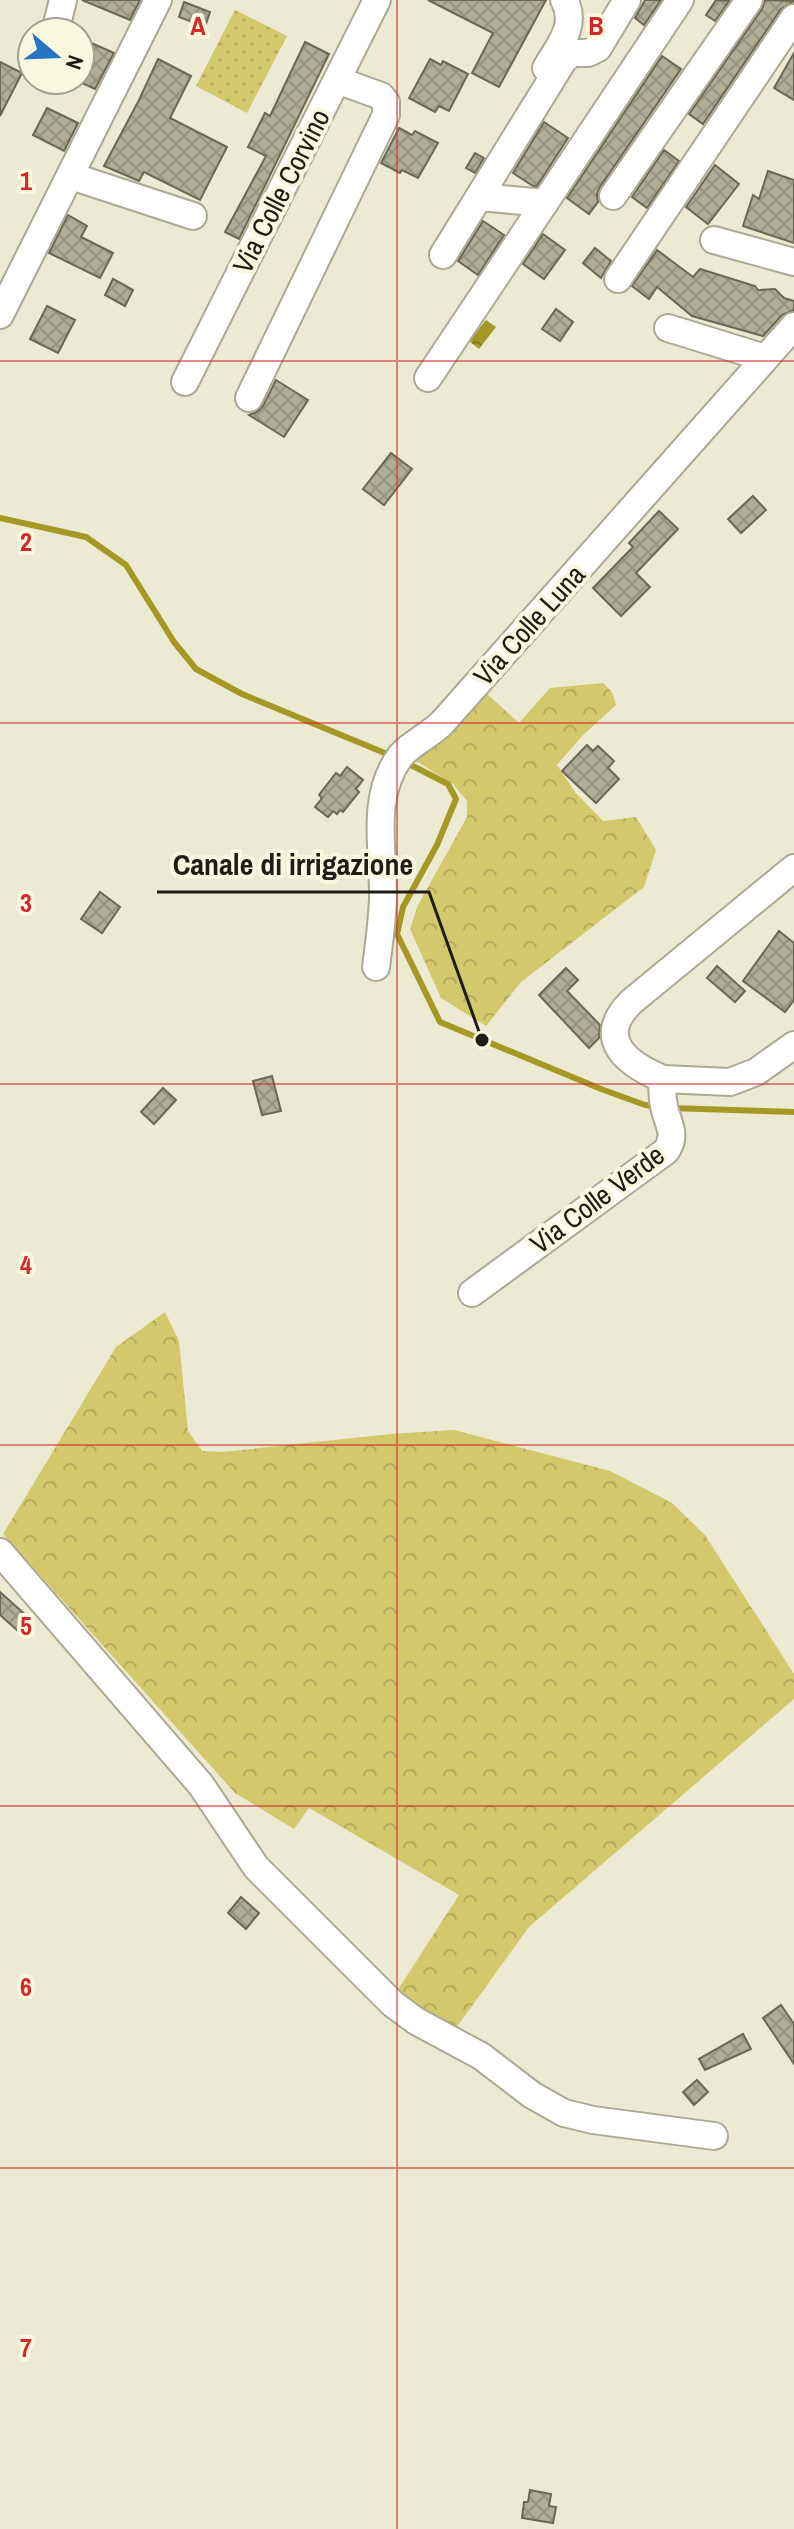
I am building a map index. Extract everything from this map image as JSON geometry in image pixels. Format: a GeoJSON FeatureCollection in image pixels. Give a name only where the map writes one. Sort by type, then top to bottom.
{"type":"FeatureCollection","features":[{"type":"Feature","properties":{"kind":"street"},"geometry":{"type":"LineString","coordinates":[[0,315],[158,0]]}},
{"type":"Feature","properties":{"kind":"street","name":"Via Colle Corvino"},"geometry":{"type":"LineString","coordinates":[[185,382],[377,0]]}},
{"type":"Feature","properties":{"kind":"street"},"geometry":{"type":"LineString","coordinates":[[498,130],[519,112],[567,32],[570,16],[564,0]]}},
{"type":"Feature","properties":{"kind":"street"},"geometry":{"type":"LineString","coordinates":[[443,255],[563,61],[571,53],[588,53],[598,48],[627,0]]}},
{"type":"Feature","properties":{"kind":"street"},"geometry":{"type":"LineString","coordinates":[[428,378],[680,0]]}},
{"type":"Feature","properties":{"kind":"street"},"geometry":{"type":"LineString","coordinates":[[613,196],[749,0]]}},
{"type":"Feature","properties":{"kind":"street"},"geometry":{"type":"LineString","coordinates":[[618,279],[794,18]]}},
{"type":"Feature","properties":{"kind":"street"},"geometry":{"type":"LineString","coordinates":[[249,398],[386,115],[386,102],[381,96],[337,80]]}},
{"type":"Feature","properties":{"kind":"street"},"geometry":{"type":"LineString","coordinates":[[71,176],[193,216]]}},
{"type":"Feature","properties":{"kind":"street"},"geometry":{"type":"LineString","coordinates":[[479,197],[545,203]]}},
{"type":"Feature","properties":{"kind":"street"},"geometry":{"type":"LineString","coordinates":[[714,240],[794,262]]}},
{"type":"Feature","properties":{"kind":"street","name":"Via Colle Luna"},"geometry":{"type":"LineString","coordinates":[[376,967],[383,900],[381,806],[397,761],[405,751],[429,736],[442,723],[794,326]]}},
{"type":"Feature","properties":{"kind":"street"},"geometry":{"type":"LineString","coordinates":[[668,328],[765,358]]}},
{"type":"Feature","properties":{"kind":"street"},"geometry":{"type":"LineString","coordinates":[[794,868],[631,1002],[622,1012],[616,1035],[620,1052],[664,1097],[730,1082],[756,1072],[794,1045]]}},
{"type":"Feature","properties":{"kind":"street","name":"Via Colle Verde"},"geometry":{"type":"LineString","coordinates":[[472,1293],[663,1155],[672,1139],[664,1097]]}},
{"type":"Feature","properties":{"kind":"street"},"geometry":{"type":"LineString","coordinates":[[0,1552],[201,1785],[256,1867],[393,2004],[416,2021],[481,2056],[532,2095],[564,2113],[593,2120],[714,2136]]}},
{"type":"Feature","properties":{"kind":"green space"},"geometry":{"type":"Polygon","coordinates":[[[235,10],[287,36],[247,113],[196,86],[235,10]]]}},
{"type":"Feature","properties":{"kind":"green space"},"geometry":{"type":"Polygon","coordinates":[[[603,683],[612,692],[616,705],[583,735],[557,765],[575,792],[603,821],[636,817],[656,850],[644,887],[521,982],[486,1026],[441,998],[410,929],[418,905],[467,817],[467,801],[453,784],[416,761],[486,693],[519,723],[550,688],[603,683]]]}},
{"type":"Feature","properties":{"kind":"green space"},"geometry":{"type":"Polygon","coordinates":[[[165,1312],[179,1341],[188,1431],[202,1451],[222,1452],[454,1430],[610,1471],[672,1503],[705,1535],[794,1674],[794,1699],[529,1927],[451,2035],[392,1999],[459,1895],[309,1808],[294,1829],[235,1793],[3,1534],[116,1347],[165,1312]]]}},
{"type":"Feature","properties":{"kind":"water"},"geometry":{"type":"Polygon","coordinates":[[[486,320],[496,327],[479,349],[469,341],[486,320]]]}},
{"type":"Feature","properties":{"kind":"building"},"geometry":{"type":"Polygon","coordinates":[[[82,0],[140,0],[130,20],[82,0]]]}},
{"type":"Feature","properties":{"kind":"building"},"geometry":{"type":"Polygon","coordinates":[[[428,0],[546,0],[499,87],[472,73],[493,33],[428,0]]]}},
{"type":"Feature","properties":{"kind":"building"},"geometry":{"type":"Polygon","coordinates":[[[645,0],[661,0],[644,25],[635,18],[645,0]]]}},
{"type":"Feature","properties":{"kind":"building"},"geometry":{"type":"Polygon","coordinates":[[[716,0],[729,1],[715,21],[706,15],[716,0]]]}},
{"type":"Feature","properties":{"kind":"building"},"geometry":{"type":"Polygon","coordinates":[[[765,0],[794,1],[781,9],[703,124],[689,114],[762,9],[765,0]]]}},
{"type":"Feature","properties":{"kind":"building"},"geometry":{"type":"Polygon","coordinates":[[[184,2],[210,12],[205,27],[179,17],[184,2]]]}},
{"type":"Feature","properties":{"kind":"building"},"geometry":{"type":"Polygon","coordinates":[[[305,42],[329,54],[239,239],[225,232],[266,156],[248,147],[265,113],[270,116],[305,42]]]}},
{"type":"Feature","properties":{"kind":"building"},"geometry":{"type":"Polygon","coordinates":[[[96,45],[114,53],[96,87],[96,45]]]}},
{"type":"Feature","properties":{"kind":"building"},"geometry":{"type":"Polygon","coordinates":[[[794,53],[794,100],[774,88],[794,53]]]}},
{"type":"Feature","properties":{"kind":"building"},"geometry":{"type":"Polygon","coordinates":[[[662,56],[681,69],[600,187],[598,202],[589,214],[567,198],[662,56]]]}},
{"type":"Feature","properties":{"kind":"building"},"geometry":{"type":"Polygon","coordinates":[[[158,59],[191,76],[170,118],[227,147],[200,200],[144,172],[139,181],[104,166],[158,59]]]}},
{"type":"Feature","properties":{"kind":"building"},"geometry":{"type":"Polygon","coordinates":[[[430,59],[441,65],[443,61],[468,74],[449,111],[439,106],[435,112],[409,98],[430,59]]]}},
{"type":"Feature","properties":{"kind":"building"},"geometry":{"type":"Polygon","coordinates":[[[0,62],[16,70],[16,85],[0,116],[0,62]]]}},
{"type":"Feature","properties":{"kind":"building"},"geometry":{"type":"Polygon","coordinates":[[[47,108],[78,123],[64,151],[33,135],[47,108]]]}},
{"type":"Feature","properties":{"kind":"building"},"geometry":{"type":"Polygon","coordinates":[[[544,122],[568,138],[537,186],[533,186],[513,173],[544,122]]]}},
{"type":"Feature","properties":{"kind":"building"},"geometry":{"type":"Polygon","coordinates":[[[399,128],[412,135],[415,131],[438,143],[418,178],[381,163],[399,128]]]}},
{"type":"Feature","properties":{"kind":"building"},"geometry":{"type":"Polygon","coordinates":[[[664,150],[679,161],[647,208],[632,197],[664,150]]]}},
{"type":"Feature","properties":{"kind":"building"},"geometry":{"type":"Polygon","coordinates":[[[475,153],[484,158],[475,173],[466,168],[475,153]]]}},
{"type":"Feature","properties":{"kind":"building"},"geometry":{"type":"Polygon","coordinates":[[[715,165],[739,184],[708,224],[686,207],[715,165]]]}},
{"type":"Feature","properties":{"kind":"building"},"geometry":{"type":"Polygon","coordinates":[[[768,171],[794,180],[794,243],[743,226],[753,195],[759,199],[768,171]]]}},
{"type":"Feature","properties":{"kind":"building"},"geometry":{"type":"Polygon","coordinates":[[[68,215],[87,226],[81,237],[113,253],[100,278],[49,253],[68,215]]]}},
{"type":"Feature","properties":{"kind":"building"},"geometry":{"type":"Polygon","coordinates":[[[483,221],[504,235],[478,275],[458,261],[483,221]]]}},
{"type":"Feature","properties":{"kind":"building"},"geometry":{"type":"Polygon","coordinates":[[[543,234],[565,250],[544,279],[523,264],[543,234]]]}},
{"type":"Feature","properties":{"kind":"building"},"geometry":{"type":"Polygon","coordinates":[[[595,248],[611,261],[601,278],[583,263],[595,248]]]}},
{"type":"Feature","properties":{"kind":"building"},"geometry":{"type":"Polygon","coordinates":[[[657,250],[693,277],[700,269],[755,286],[758,290],[775,289],[784,298],[794,301],[794,310],[782,315],[763,336],[692,316],[657,287],[649,299],[632,286],[657,250]]]}},
{"type":"Feature","properties":{"kind":"building"},"geometry":{"type":"Polygon","coordinates":[[[113,279],[133,290],[125,306],[105,295],[113,279]]]}},
{"type":"Feature","properties":{"kind":"building"},"geometry":{"type":"Polygon","coordinates":[[[47,306],[75,320],[58,353],[30,339],[47,306]]]}},
{"type":"Feature","properties":{"kind":"building"},"geometry":{"type":"Polygon","coordinates":[[[556,309],[573,322],[560,341],[542,329],[556,309]]]}},
{"type":"Feature","properties":{"kind":"building"},"geometry":{"type":"Polygon","coordinates":[[[276,380],[308,400],[284,437],[249,415],[263,406],[276,380]]]}},
{"type":"Feature","properties":{"kind":"building"},"geometry":{"type":"Polygon","coordinates":[[[391,453],[412,469],[384,505],[363,489],[391,453]]]}},
{"type":"Feature","properties":{"kind":"building"},"geometry":{"type":"Polygon","coordinates":[[[753,496],[766,510],[741,533],[728,519],[753,496]]]}},
{"type":"Feature","properties":{"kind":"building"},"geometry":{"type":"Polygon","coordinates":[[[659,511],[678,529],[636,573],[650,587],[621,616],[593,588],[633,547],[629,543],[659,511]]]}},
{"type":"Feature","properties":{"kind":"building"},"geometry":{"type":"Polygon","coordinates":[[[587,745],[593,751],[598,746],[614,761],[608,768],[619,779],[596,803],[562,771],[587,745]]]}},
{"type":"Feature","properties":{"kind":"building"},"geometry":{"type":"Polygon","coordinates":[[[347,767],[363,780],[356,789],[359,792],[343,812],[340,810],[337,814],[333,811],[328,817],[315,807],[322,798],[319,795],[336,773],[340,776],[347,767]]]}},
{"type":"Feature","properties":{"kind":"building"},"geometry":{"type":"Polygon","coordinates":[[[100,892],[120,907],[102,933],[81,919],[100,892]]]}},
{"type":"Feature","properties":{"kind":"building"},"geometry":{"type":"Polygon","coordinates":[[[779,931],[794,943],[794,1000],[785,1012],[743,981],[779,931]]]}},
{"type":"Feature","properties":{"kind":"building"},"geometry":{"type":"Polygon","coordinates":[[[717,966],[745,991],[735,1002],[707,978],[717,966]]]}},
{"type":"Feature","properties":{"kind":"building"},"geometry":{"type":"Polygon","coordinates":[[[566,968],[578,980],[567,991],[600,1025],[599,1038],[589,1048],[539,995],[566,968]]]}},
{"type":"Feature","properties":{"kind":"building"},"geometry":{"type":"Polygon","coordinates":[[[272,1076],[281,1111],[262,1115],[253,1081],[272,1076]]]}},
{"type":"Feature","properties":{"kind":"building"},"geometry":{"type":"Polygon","coordinates":[[[163,1088],[176,1100],[154,1124],[141,1112],[163,1088]]]}},
{"type":"Feature","properties":{"kind":"building"},"geometry":{"type":"Polygon","coordinates":[[[0,1592],[28,1617],[17,1630],[0,1615],[0,1592]]]}},
{"type":"Feature","properties":{"kind":"building"},"geometry":{"type":"Polygon","coordinates":[[[241,1897],[259,1913],[246,1929],[228,1913],[241,1897]]]}},
{"type":"Feature","properties":{"kind":"building"},"geometry":{"type":"Polygon","coordinates":[[[781,2005],[794,2024],[794,2064],[763,2018],[781,2005]]]}},
{"type":"Feature","properties":{"kind":"building"},"geometry":{"type":"Polygon","coordinates":[[[743,2034],[751,2049],[705,2070],[699,2059],[743,2034]]]}},
{"type":"Feature","properties":{"kind":"building"},"geometry":{"type":"Polygon","coordinates":[[[697,2080],[708,2092],[694,2105],[683,2092],[697,2080]]]}},
{"type":"Feature","properties":{"kind":"building"},"geometry":{"type":"Polygon","coordinates":[[[530,2490],[551,2494],[549,2506],[556,2507],[553,2523],[522,2518],[524,2502],[528,2502],[530,2490]]]}},
{"type":"Feature","properties":{"kind":"waterway"},"geometry":{"type":"LineString","coordinates":[[0,518],[86,537],[126,565],[174,642],[196,669],[242,694],[392,756]]}},
{"type":"Feature","properties":{"kind":"waterway"},"geometry":{"type":"LineString","coordinates":[[407,763],[448,784],[456,799],[437,845],[403,907],[397,934],[440,1022],[601,1089],[659,1107]]}},
{"type":"Feature","properties":{"kind":"waterway"},"geometry":{"type":"LineString","coordinates":[[670,1108],[794,1112]]}},
{"type":"Feature","properties":{"kind":"place","name":"Canale di irrigazione"},"geometry":{"type":"Point","coordinates":[482,1040]}}]}
